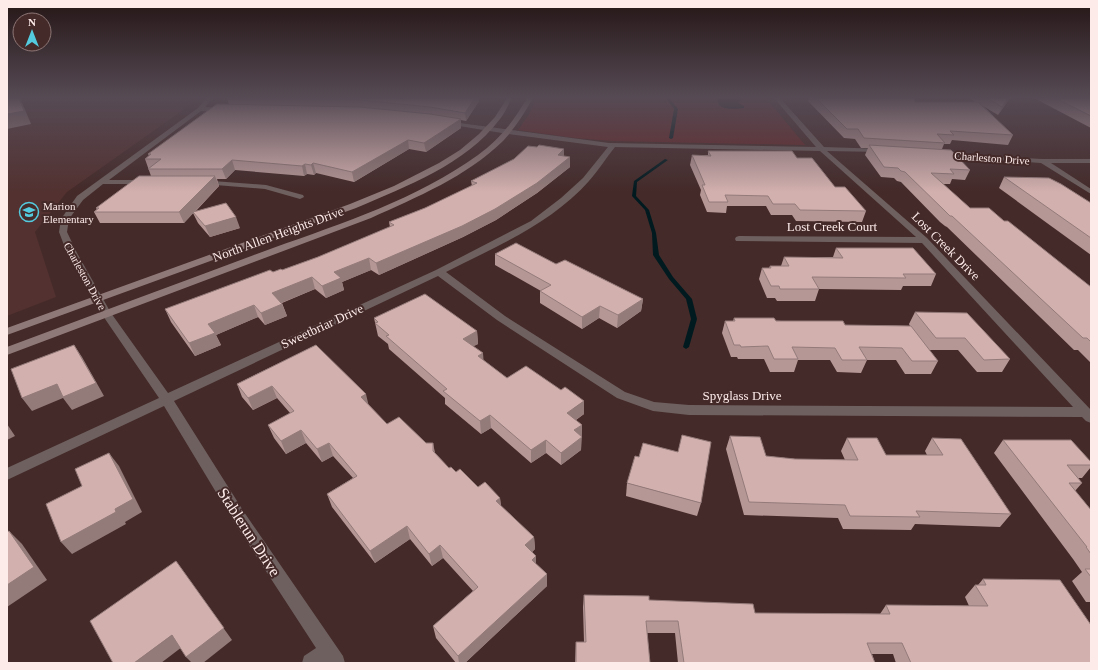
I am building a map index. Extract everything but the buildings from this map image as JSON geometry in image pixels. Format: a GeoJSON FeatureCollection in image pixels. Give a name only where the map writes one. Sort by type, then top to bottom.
{"type":"FeatureCollection","features":[{"type":"Feature","properties":{"kind":"main road","name":"North Allen Heights Drive"},"geometry":{"type":"LineString","coordinates":[[7,332],[353,206],[431,171],[462,151],[488,129]]}},
{"type":"Feature","properties":{"kind":"main road","name":"North Allen Heights Drive"},"geometry":{"type":"LineString","coordinates":[[7,351],[368,216],[452,175],[483,155],[510,129]]}},
{"type":"Feature","properties":{"kind":"street","name":"Charleston Drive"},"geometry":{"type":"LineString","coordinates":[[166,399],[106,313],[72,253],[63,232],[65,219],[74,205],[100,182],[172,129]]}},
{"type":"Feature","properties":{"kind":"street"},"geometry":{"type":"LineString","coordinates":[[490,129],[613,145],[892,151]]}},
{"type":"Feature","properties":{"kind":"street","name":"Lost Creek Drive"},"geometry":{"type":"LineString","coordinates":[[804,129],[829,157],[924,240],[1088,415]]}},
{"type":"Feature","properties":{"kind":"street","name":"Sweetbriar Drive"},"geometry":{"type":"LineString","coordinates":[[7,474],[439,272],[534,223],[564,200],[586,180],[613,145]]}},
{"type":"Feature","properties":{"kind":"street","name":"Charleston Drive"},"geometry":{"type":"LineString","coordinates":[[938,154],[1042,161],[1091,161]]}},
{"type":"Feature","properties":{"kind":"street"},"geometry":{"type":"LineString","coordinates":[[1042,161],[1091,192]]}},
{"type":"Feature","properties":{"kind":"street"},"geometry":{"type":"LineString","coordinates":[[100,182],[154,182]]}},
{"type":"Feature","properties":{"kind":"street"},"geometry":{"type":"LineString","coordinates":[[193,182],[266,187],[300,197]]}},
{"type":"Feature","properties":{"kind":"street","name":"Lost Creek Court"},"geometry":{"type":"LineString","coordinates":[[739,239],[924,240]]}},
{"type":"Feature","properties":{"kind":"street","name":"Spyglass Drive"},"geometry":{"type":"LineString","coordinates":[[439,272],[501,318],[594,379],[620,395],[653,406],[688,410],[1088,415]]}},
{"type":"Feature","properties":{"kind":"street","name":"Stablerun Drive"},"geometry":{"type":"LineString","coordinates":[[166,399],[239,517],[331,657]]}},
{"type":"Feature","properties":{"kind":"street"},"geometry":{"type":"LineString","coordinates":[[311,663],[331,657]]}},
{"type":"Feature","properties":{"kind":"shaded area","name":"Marion Elementary"},"geometry":{"type":"Polygon","coordinates":[[[7,129],[156,129],[67,192],[35,232],[56,297],[7,316],[7,129]]]}},
{"type":"Feature","properties":{"kind":"shaded area"},"geometry":{"type":"Polygon","coordinates":[[[792,129],[805,145],[612,141],[575,138],[518,130],[792,129]]]}},
{"type":"Feature","properties":{"kind":"waterway"},"geometry":{"type":"LineString","coordinates":[[671,138],[673,129]]}},
{"type":"Feature","properties":{"kind":"waterway"},"geometry":{"type":"LineString","coordinates":[[666,160],[635,182],[634,196],[647,210],[654,233],[656,255],[671,278],[689,299],[694,319],[686,347]]}},
{"type":"Feature","properties":{"kind":"place","name":"Marion Elementary"},"geometry":{"type":"Point","coordinates":[29,212]}}]}
